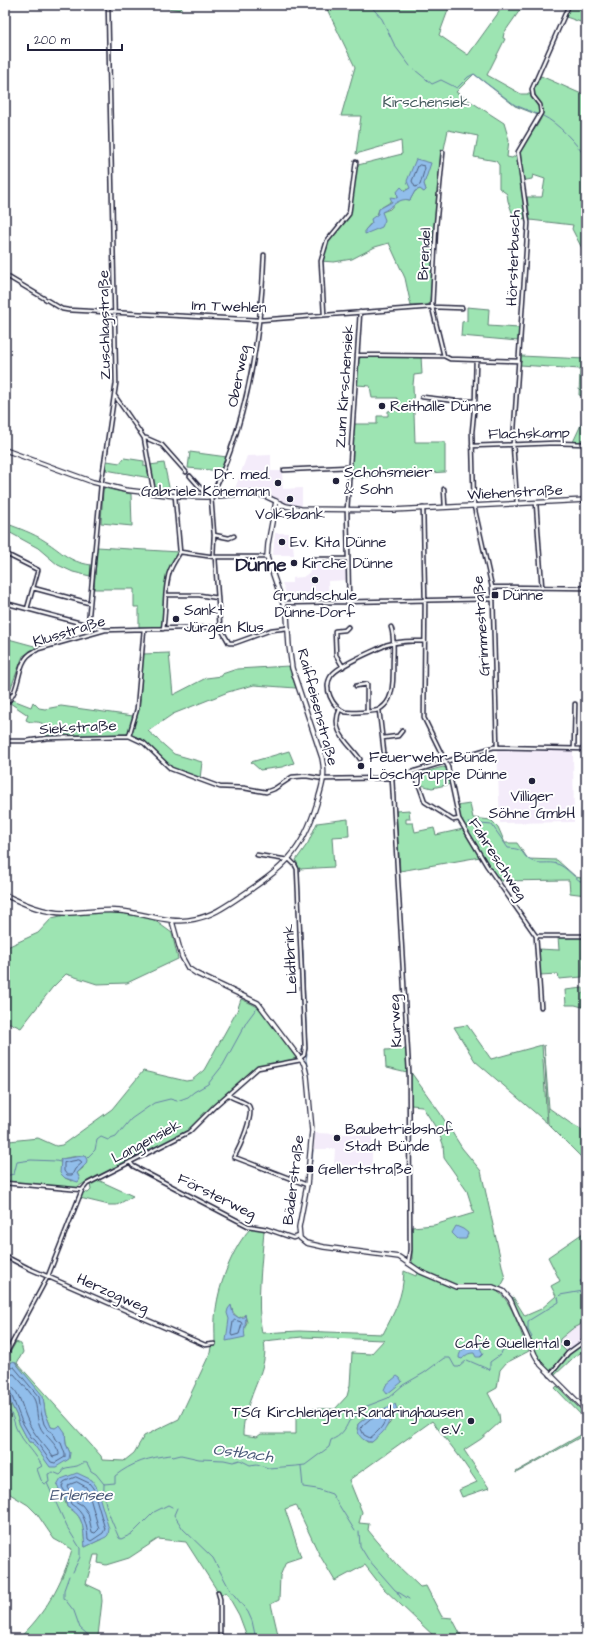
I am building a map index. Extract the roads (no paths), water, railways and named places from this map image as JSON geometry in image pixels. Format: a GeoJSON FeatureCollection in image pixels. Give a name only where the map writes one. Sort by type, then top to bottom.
{"type":"FeatureCollection","features":[{"type":"Feature","properties":{"kind":"street","name":"Zuschlagstraße"},"geometry":{"type":"LineString","coordinates":[[88,625],[101,484],[116,383],[108,5]]}},
{"type":"Feature","properties":{"kind":"street","name":"Hörsterbusch"},"geometry":{"type":"LineString","coordinates":[[517,504],[514,444],[528,223],[518,152],[541,113],[540,105],[533,96],[532,89],[569,5]]}},
{"type":"Feature","properties":{"kind":"street","name":"Brendel"},"geometry":{"type":"LineString","coordinates":[[442,152],[436,226],[432,307],[444,356]]}},
{"type":"Feature","properties":{"kind":"street"},"geometry":{"type":"LineString","coordinates":[[324,314],[322,261],[327,241],[349,214],[356,162]]}},
{"type":"Feature","properties":{"kind":"street","name":"Oberweg"},"geometry":{"type":"LineString","coordinates":[[212,496],[239,428],[260,320],[264,255]]}},
{"type":"Feature","properties":{"kind":"street","name":"Im Twehlen"},"geometry":{"type":"LineString","coordinates":[[5,275],[62,309],[260,320],[432,307],[462,308]]}},
{"type":"Feature","properties":{"kind":"street","name":"Zum Kirschensiek"},"geometry":{"type":"LineString","coordinates":[[349,602],[347,510],[360,312]]}},
{"type":"Feature","properties":{"kind":"street"},"geometry":{"type":"LineString","coordinates":[[357,355],[444,356],[450,359],[519,361]]}},
{"type":"Feature","properties":{"kind":"street"},"geometry":{"type":"LineString","coordinates":[[474,506],[472,432],[475,401],[476,360]]}},
{"type":"Feature","properties":{"kind":"street"},"geometry":{"type":"LineString","coordinates":[[115,396],[144,438],[154,494]]}},
{"type":"Feature","properties":{"kind":"street"},"geometry":{"type":"LineString","coordinates":[[422,397],[456,401],[475,401]]}},
{"type":"Feature","properties":{"kind":"street"},"geometry":{"type":"LineString","coordinates":[[144,438],[162,446],[186,472]]}},
{"type":"Feature","properties":{"kind":"street","name":"Flachskamp"},"geometry":{"type":"LineString","coordinates":[[472,446],[514,444],[586,444]]}},
{"type":"Feature","properties":{"kind":"street","name":"Wiehenstraße"},"geometry":{"type":"LineString","coordinates":[[5,450],[101,484],[125,490],[175,496],[206,497],[252,493],[301,509],[347,510],[445,508],[586,500]]}},
{"type":"Feature","properties":{"kind":"street"},"geometry":{"type":"LineString","coordinates":[[284,470],[350,467]]}},
{"type":"Feature","properties":{"kind":"street"},"geometry":{"type":"LineString","coordinates":[[190,476],[204,492],[206,497]]}},
{"type":"Feature","properties":{"kind":"street"},"geometry":{"type":"LineString","coordinates":[[444,489],[445,508]]}},
{"type":"Feature","properties":{"kind":"street"},"geometry":{"type":"LineString","coordinates":[[163,629],[168,578],[170,569],[180,552],[175,496]]}},
{"type":"Feature","properties":{"kind":"street"},"geometry":{"type":"LineString","coordinates":[[212,496],[214,557],[220,627],[230,643],[235,643],[271,630],[288,628]]}},
{"type":"Feature","properties":{"kind":"street","name":"Raiffeisenstraße"},"geometry":{"type":"LineString","coordinates":[[5,895],[43,911],[64,913],[116,910],[172,921],[193,920],[204,917],[221,909],[266,878],[288,860],[297,850],[307,832],[324,779],[322,758],[292,668],[284,603],[268,557],[268,544],[276,501]]}},
{"type":"Feature","properties":{"kind":"street"},"geometry":{"type":"LineString","coordinates":[[536,503],[542,588]]}},
{"type":"Feature","properties":{"kind":"street","name":"Raiffeisenstraße"},"geometry":{"type":"LineString","coordinates":[[273,518],[282,504]]}},
{"type":"Feature","properties":{"kind":"street","name":"Grimmestraße"},"geometry":{"type":"LineString","coordinates":[[474,506],[492,587],[497,746]]}},
{"type":"Feature","properties":{"kind":"street","name":"Fahreschweg"},"geometry":{"type":"LineString","coordinates":[[423,508],[425,601],[424,718],[445,762],[459,819],[487,866],[536,936]]}},
{"type":"Feature","properties":{"kind":"street"},"geometry":{"type":"LineString","coordinates":[[214,535],[229,538],[234,536]]}},
{"type":"Feature","properties":{"kind":"street"},"geometry":{"type":"LineString","coordinates":[[180,552],[214,557],[268,557]]}},
{"type":"Feature","properties":{"kind":"street"},"geometry":{"type":"LineString","coordinates":[[5,555],[8,555],[38,570],[27,609]]}},
{"type":"Feature","properties":{"kind":"street"},"geometry":{"type":"LineString","coordinates":[[310,559],[348,559]]}},
{"type":"Feature","properties":{"kind":"street"},"geometry":{"type":"LineString","coordinates":[[492,587],[586,588]]}},
{"type":"Feature","properties":{"kind":"street"},"geometry":{"type":"LineString","coordinates":[[33,588],[89,602]]}},
{"type":"Feature","properties":{"kind":"street"},"geometry":{"type":"LineString","coordinates":[[167,595],[199,595],[218,598]]}},
{"type":"Feature","properties":{"kind":"street"},"geometry":{"type":"LineString","coordinates":[[284,603],[493,599]]}},
{"type":"Feature","properties":{"kind":"street"},"geometry":{"type":"LineString","coordinates":[[5,603],[105,630]]}},
{"type":"Feature","properties":{"kind":"street","name":"Klusstraße"},"geometry":{"type":"LineString","coordinates":[[5,704],[12,696],[25,660],[29,654],[38,649],[105,630],[220,627]]}},
{"type":"Feature","properties":{"kind":"street"},"geometry":{"type":"LineString","coordinates":[[343,667],[336,655],[335,631],[345,630],[348,627]]}},
{"type":"Feature","properties":{"kind":"street"},"geometry":{"type":"LineString","coordinates":[[391,627],[393,632],[392,643],[393,678],[392,689],[388,701],[379,710],[349,712],[340,709],[333,702],[328,688],[331,676],[343,667],[392,643],[424,641]]}},
{"type":"Feature","properties":{"kind":"street"},"geometry":{"type":"LineString","coordinates":[[129,736],[137,709],[144,629]]}},
{"type":"Feature","properties":{"kind":"street"},"geometry":{"type":"LineString","coordinates":[[356,686],[367,684],[367,711]]}},
{"type":"Feature","properties":{"kind":"street"},"geometry":{"type":"LineString","coordinates":[[5,695],[12,696]]}},
{"type":"Feature","properties":{"kind":"street"},"geometry":{"type":"LineString","coordinates":[[574,748],[576,704]]}},
{"type":"Feature","properties":{"kind":"street"},"geometry":{"type":"LineString","coordinates":[[340,709],[337,716],[338,725],[343,739],[354,749],[360,759]]}},
{"type":"Feature","properties":{"kind":"street"},"geometry":{"type":"LineString","coordinates":[[379,710],[384,752]]}},
{"type":"Feature","properties":{"kind":"street"},"geometry":{"type":"LineString","coordinates":[[383,738],[398,736],[402,731]]}},
{"type":"Feature","properties":{"kind":"street","name":"Siekstraße"},"geometry":{"type":"LineString","coordinates":[[5,741],[26,741],[48,738],[129,736],[144,743],[171,769],[220,787],[244,788],[266,792],[274,789],[292,777],[306,776],[324,779],[392,778],[497,746],[586,749]]}},
{"type":"Feature","properties":{"kind":"street"},"geometry":{"type":"LineString","coordinates":[[414,771],[425,802],[453,820],[459,819]]}},
{"type":"Feature","properties":{"kind":"street","name":"Kurweg"},"geometry":{"type":"LineString","coordinates":[[392,778],[409,1072],[410,1250],[408,1263]]}},
{"type":"Feature","properties":{"kind":"street"},"geometry":{"type":"LineString","coordinates":[[256,855],[288,860]]}},
{"type":"Feature","properties":{"kind":"street","name":"Leidtbrink"},"geometry":{"type":"LineString","coordinates":[[288,860],[295,865],[297,869],[305,1048],[304,1055],[301,1059]]}},
{"type":"Feature","properties":{"kind":"street","name":"Bäderstraße"},"geometry":{"type":"LineString","coordinates":[[172,921],[182,957],[188,968],[197,974],[258,1003],[301,1059],[307,1076],[312,1131],[307,1185],[299,1227],[299,1236],[303,1241],[318,1246],[395,1256],[421,1272],[456,1287],[493,1288],[503,1291],[510,1299],[535,1355],[550,1375],[586,1410]]}},
{"type":"Feature","properties":{"kind":"street"},"geometry":{"type":"LineString","coordinates":[[541,1007],[536,936],[586,936]]}},
{"type":"Feature","properties":{"kind":"street","name":"Langensiek"},"geometry":{"type":"LineString","coordinates":[[82,1190],[94,1180],[189,1132],[215,1106],[258,1068],[301,1059]]}},
{"type":"Feature","properties":{"kind":"street"},"geometry":{"type":"LineString","coordinates":[[229,1094],[231,1097],[247,1104],[250,1107],[244,1139],[234,1158],[307,1185]]}},
{"type":"Feature","properties":{"kind":"street","name":"Försterweg"},"geometry":{"type":"LineString","coordinates":[[130,1162],[132,1166],[248,1226],[267,1229],[293,1238],[299,1236]]}},
{"type":"Feature","properties":{"kind":"street"},"geometry":{"type":"LineString","coordinates":[[5,1183],[82,1190],[48,1276],[5,1356]]}},
{"type":"Feature","properties":{"kind":"street","name":"Herzogweg"},"geometry":{"type":"LineString","coordinates":[[5,1256],[205,1345],[214,1344]]}},
{"type":"Feature","properties":{"kind":"street"},"geometry":{"type":"LineString","coordinates":[[550,1375],[568,1354],[586,1340]]}},
{"type":"Feature","properties":{"kind":"street"},"geometry":{"type":"LineString","coordinates":[[218,1592],[220,1599],[220,1639]]}},
{"type":"Feature","properties":{"kind":"water"},"geometry":{"type":"Polygon","coordinates":[[[416,159],[431,163],[424,184],[426,190],[424,192],[420,189],[415,191],[410,200],[406,199],[399,201],[382,212],[385,220],[382,227],[365,234],[365,230],[372,223],[371,219],[378,214],[379,209],[392,202],[390,197],[397,198],[398,195],[396,193],[401,187],[405,191],[410,188],[407,181],[416,159]]]}},
{"type":"Feature","properties":{"kind":"water"},"geometry":{"type":"Polygon","coordinates":[[[85,1156],[87,1160],[86,1164],[77,1173],[80,1179],[78,1182],[65,1178],[60,1173],[61,1159],[85,1156]]]}},
{"type":"Feature","properties":{"kind":"water"},"geometry":{"type":"Polygon","coordinates":[[[456,1226],[468,1233],[466,1239],[458,1239],[452,1233],[456,1226]]]}},
{"type":"Feature","properties":{"kind":"water"},"geometry":{"type":"Polygon","coordinates":[[[231,1305],[233,1314],[239,1318],[244,1317],[245,1314],[245,1337],[226,1341],[229,1319],[227,1313],[231,1305]]]}},
{"type":"Feature","properties":{"kind":"water"},"geometry":{"type":"Polygon","coordinates":[[[473,1345],[479,1346],[483,1354],[480,1357],[476,1357],[474,1353],[472,1353],[467,1354],[462,1359],[459,1358],[460,1353],[465,1348],[473,1345]]]}},
{"type":"Feature","properties":{"kind":"water"},"geometry":{"type":"Polygon","coordinates":[[[14,1361],[43,1396],[45,1412],[51,1427],[55,1428],[60,1425],[65,1432],[66,1444],[70,1453],[69,1459],[56,1467],[50,1467],[32,1442],[29,1442],[5,1392],[5,1368],[8,1364],[14,1361]]]}},
{"type":"Feature","properties":{"kind":"water"},"geometry":{"type":"Polygon","coordinates":[[[397,1376],[402,1382],[387,1394],[384,1390],[386,1385],[397,1376]]]}},
{"type":"Feature","properties":{"kind":"water"},"geometry":{"type":"Polygon","coordinates":[[[395,1404],[397,1409],[392,1412],[383,1432],[372,1442],[365,1441],[360,1437],[358,1424],[368,1416],[395,1404]]]}},
{"type":"Feature","properties":{"kind":"water","name":"Erlensee"},"geometry":{"type":"Polygon","coordinates":[[[77,1473],[92,1480],[96,1486],[109,1529],[106,1537],[85,1547],[80,1519],[67,1507],[66,1500],[57,1486],[61,1479],[77,1473]]]}},
{"type":"Feature","properties":{"kind":"waterway"},"geometry":{"type":"LineString","coordinates":[[370,5],[382,19],[395,46],[410,66]]}},
{"type":"Feature","properties":{"kind":"waterway"},"geometry":{"type":"LineString","coordinates":[[415,70],[432,84],[441,80],[457,88],[468,77],[474,74],[515,105],[537,114]]}},
{"type":"Feature","properties":{"kind":"waterway"},"geometry":{"type":"LineString","coordinates":[[543,116],[567,134],[586,158]]}},
{"type":"Feature","properties":{"kind":"waterway"},"geometry":{"type":"LineString","coordinates":[[468,823],[492,825],[508,848],[521,851],[528,859],[535,862],[554,863],[560,865],[580,881],[586,881]]}},
{"type":"Feature","properties":{"kind":"waterway"},"geometry":{"type":"LineString","coordinates":[[299,870],[302,945]]}},
{"type":"Feature","properties":{"kind":"waterway"},"geometry":{"type":"LineString","coordinates":[[296,872],[299,945]]}},
{"type":"Feature","properties":{"kind":"waterway"},"geometry":{"type":"LineString","coordinates":[[303,950],[307,1050]]}},
{"type":"Feature","properties":{"kind":"waterway"},"geometry":{"type":"LineString","coordinates":[[299,951],[303,1048],[301,1051]]}},
{"type":"Feature","properties":{"kind":"waterway"},"geometry":{"type":"LineString","coordinates":[[87,1158],[95,1150],[97,1140],[101,1137],[108,1140],[116,1137],[131,1119],[154,1103],[170,1099],[177,1101],[188,1097],[208,1084],[223,1065],[247,1021],[256,1009]]}},
{"type":"Feature","properties":{"kind":"waterway"},"geometry":{"type":"LineString","coordinates":[[307,1054],[306,1060],[309,1074],[313,1123]]}},
{"type":"Feature","properties":{"kind":"waterway"},"geometry":{"type":"LineString","coordinates":[[312,1161],[313,1150]]}},
{"type":"Feature","properties":{"kind":"waterway"},"geometry":{"type":"LineString","coordinates":[[5,1176],[14,1174],[17,1162],[31,1160],[60,1162]]}},
{"type":"Feature","properties":{"kind":"waterway"},"geometry":{"type":"LineString","coordinates":[[305,1205],[311,1164]]}},
{"type":"Feature","properties":{"kind":"waterway","name":"Ostbach"},"geometry":{"type":"LineString","coordinates":[[530,1339],[532,1337],[528,1330],[528,1321],[559,1302],[558,1297],[560,1295],[583,1291],[585,1288],[580,1281],[586,1279]]}},
{"type":"Feature","properties":{"kind":"waterway","name":"Ostbach"},"geometry":{"type":"LineString","coordinates":[[5,1407],[10,1412],[18,1432],[42,1466],[37,1469],[41,1480],[45,1484],[49,1482],[48,1474],[53,1472],[60,1475],[63,1472],[63,1469],[84,1463],[87,1463],[91,1471],[96,1474],[104,1484],[115,1483],[115,1476],[134,1464],[156,1457],[171,1455],[173,1457],[181,1455],[199,1459],[224,1460],[233,1462],[240,1460],[250,1465],[257,1464],[268,1468],[305,1465],[329,1447],[331,1440],[342,1432],[349,1421],[359,1414],[359,1411],[362,1408],[388,1398],[403,1385],[424,1373],[444,1358],[450,1358],[455,1367],[459,1367],[467,1360],[490,1370],[490,1362],[500,1355],[505,1346],[513,1346],[522,1343]]}},
{"type":"Feature","properties":{"kind":"waterway"},"geometry":{"type":"LineString","coordinates":[[301,1466],[303,1487],[317,1489],[332,1494],[355,1531]]}},
{"type":"Feature","properties":{"kind":"waterway"},"geometry":{"type":"LineString","coordinates":[[47,1483],[67,1527],[80,1548],[80,1557],[73,1572]]}},
{"type":"Feature","properties":{"kind":"waterway"},"geometry":{"type":"LineString","coordinates":[[104,1484],[106,1505],[119,1538],[121,1539],[132,1534],[154,1512],[168,1505],[172,1507]]}},
{"type":"Feature","properties":{"kind":"waterway"},"geometry":{"type":"LineString","coordinates":[[177,1508],[174,1515],[183,1529],[213,1558],[230,1590],[248,1612],[252,1621],[256,1639]]}},
{"type":"Feature","properties":{"kind":"waterway"},"geometry":{"type":"LineString","coordinates":[[359,1532],[360,1546],[368,1559],[395,1590],[409,1599]]}},
{"type":"Feature","properties":{"kind":"waterway"},"geometry":{"type":"LineString","coordinates":[[69,1576],[64,1590],[64,1598],[74,1611],[80,1628],[93,1639]]}},
{"type":"Feature","properties":{"kind":"waterway"},"geometry":{"type":"LineString","coordinates":[[397,1592],[401,1598]]}},
{"type":"Feature","properties":{"kind":"place","name":"Reithalle Dünne"},"geometry":{"type":"Point","coordinates":[382,406]}},
{"type":"Feature","properties":{"kind":"place","name":"Schohsmeier & Sohn"},"geometry":{"type":"Point","coordinates":[336,481]}},
{"type":"Feature","properties":{"kind":"place","name":"Dr. med. Gabriele Könemann"},"geometry":{"type":"Point","coordinates":[278,483]}},
{"type":"Feature","properties":{"kind":"place","name":"Volksbank"},"geometry":{"type":"Point","coordinates":[290,499]}},
{"type":"Feature","properties":{"kind":"place","name":"Ev. Kita Dünne"},"geometry":{"type":"Point","coordinates":[282,542]}},
{"type":"Feature","properties":{"kind":"place","name":"Kirche Dünne"},"geometry":{"type":"Point","coordinates":[294,563]}},
{"type":"Feature","properties":{"kind":"place","name":"Grundschule Dünne-Dorf"},"geometry":{"type":"Point","coordinates":[315,580]}},
{"type":"Feature","properties":{"kind":"place","name":"Dünne"},"geometry":{"type":"Point","coordinates":[495,595]}},
{"type":"Feature","properties":{"kind":"place","name":"Sankt Jürgen Klus"},"geometry":{"type":"Point","coordinates":[176,619]}},
{"type":"Feature","properties":{"kind":"place","name":"Feuerwehr Bünde, Löschgruppe Dünne"},"geometry":{"type":"Point","coordinates":[361,766]}},
{"type":"Feature","properties":{"kind":"place","name":"Villiger Söhne GmbH"},"geometry":{"type":"Point","coordinates":[532,781]}},
{"type":"Feature","properties":{"kind":"place","name":"Baubetriebshof Stadt Bünde"},"geometry":{"type":"Point","coordinates":[337,1138]}},
{"type":"Feature","properties":{"kind":"place","name":"Gellertstraße"},"geometry":{"type":"Point","coordinates":[310,1169]}},
{"type":"Feature","properties":{"kind":"place","name":"Café Quellental"},"geometry":{"type":"Point","coordinates":[567,1343]}},
{"type":"Feature","properties":{"kind":"place","name":"TSG Kirchlengern-Randringhausen e.V."},"geometry":{"type":"Point","coordinates":[471,1421]}},
{"type":"Feature","properties":{"kind":"district","name":"Dünne"},"geometry":{"type":"Point","coordinates":[261,564]}},
{"type":"Feature","properties":{"kind":"park label","name":"Kirschensiek"},"geometry":{"type":"Point","coordinates":[426,102]}}]}
